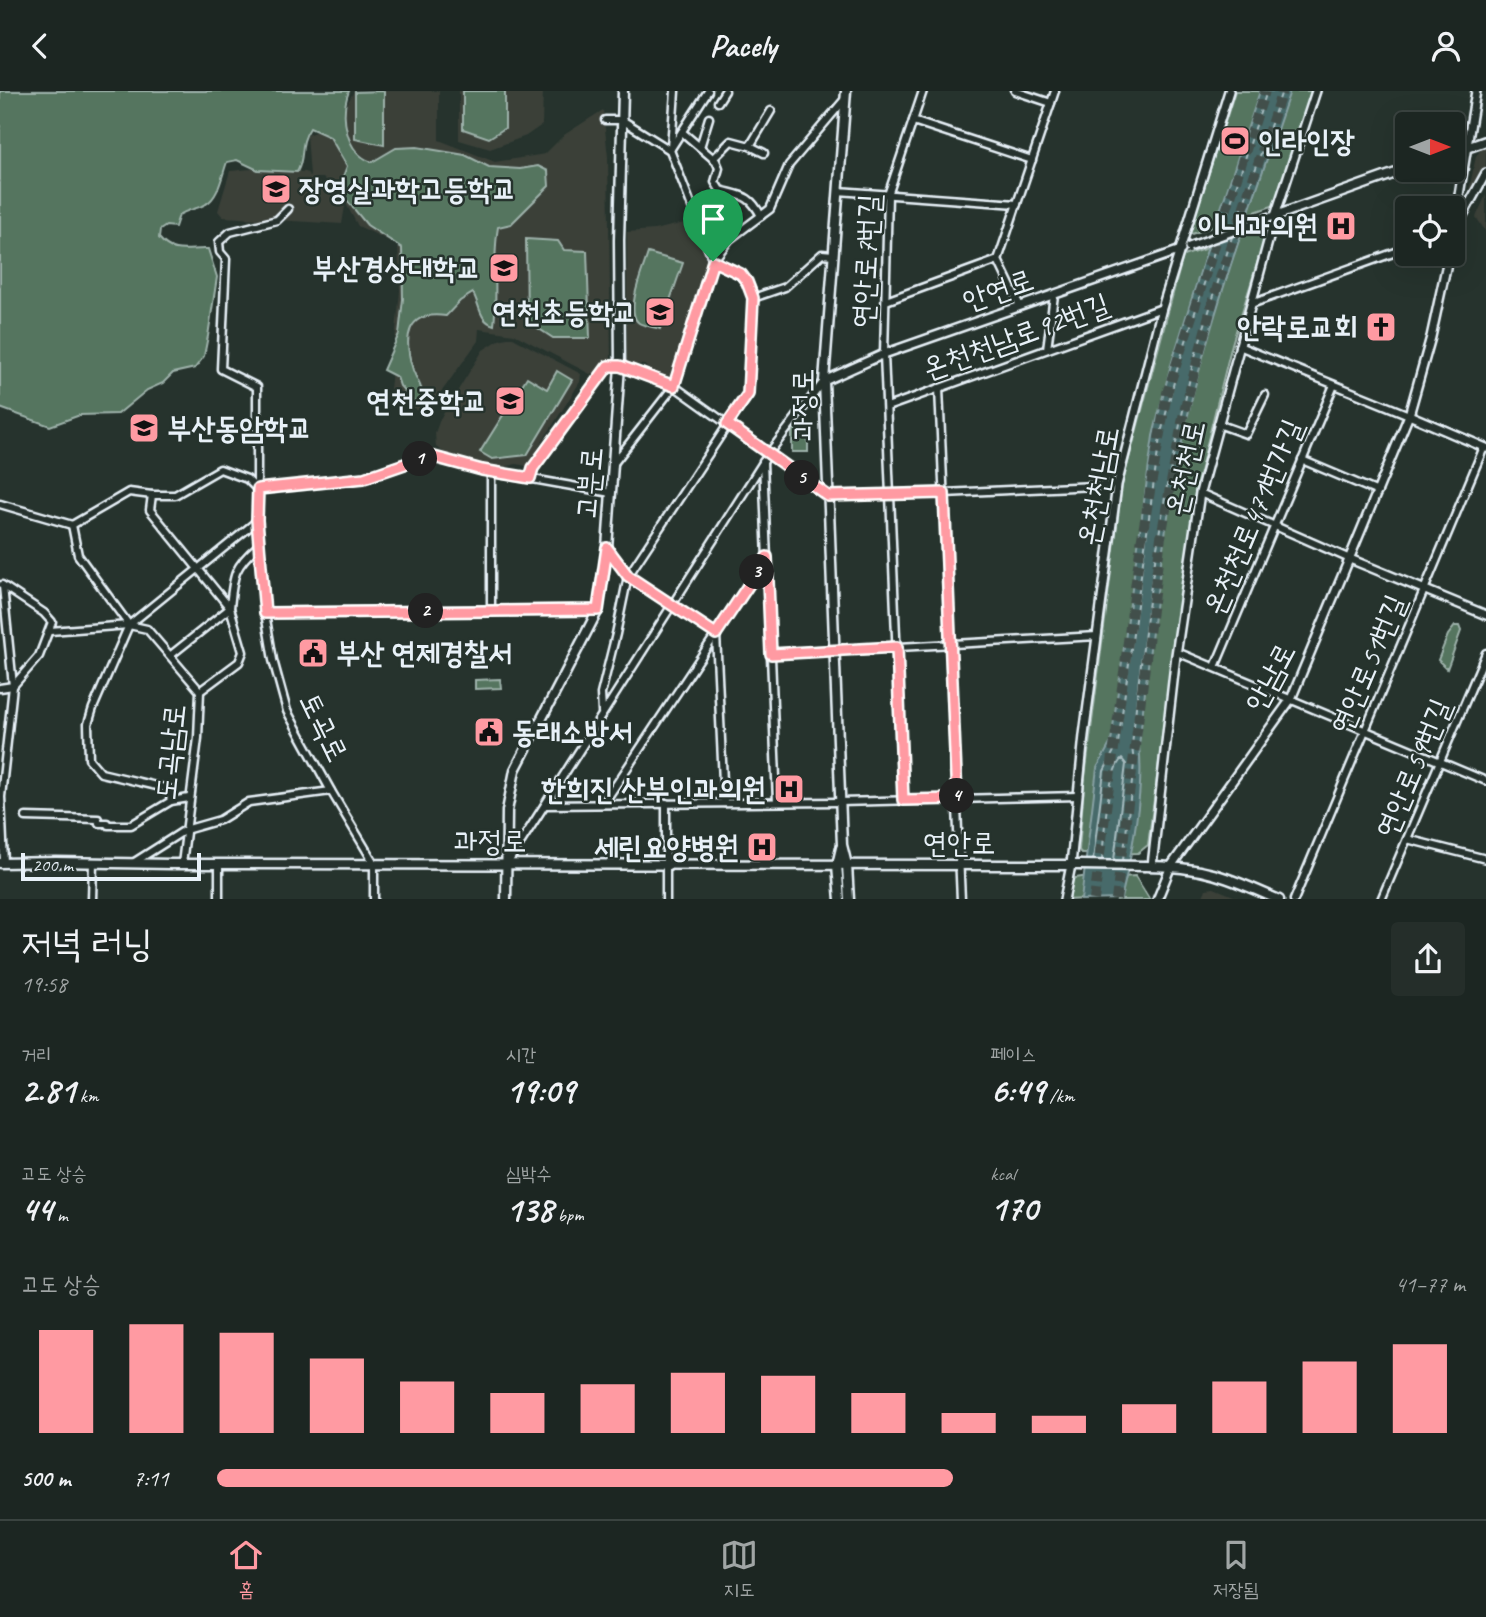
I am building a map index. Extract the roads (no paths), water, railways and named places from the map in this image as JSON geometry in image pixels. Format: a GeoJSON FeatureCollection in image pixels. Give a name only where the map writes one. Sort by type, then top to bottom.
{"type":"FeatureCollection","features":[{"type":"Feature","properties":{"kind":"main road","name":"고분로"},"geometry":{"type":"LineString","coordinates":[[506,899],[507,811],[515,770],[598,610],[607,548],[620,366],[619,240],[623,91]]}},
{"type":"Feature","properties":{"kind":"main road","name":"과정로"},"geometry":{"type":"LineString","coordinates":[[2,863],[842,865],[824,381],[845,95]]}},
{"type":"Feature","properties":{"kind":"main road"},"geometry":{"type":"LineString","coordinates":[[1465,149],[1486,141]]}},
{"type":"Feature","properties":{"kind":"main road"},"geometry":{"type":"LineString","coordinates":[[1273,217],[1395,173]]}},
{"type":"Feature","properties":{"kind":"main road"},"geometry":{"type":"LineString","coordinates":[[840,899],[842,865]]}},
{"type":"Feature","properties":{"kind":"main road"},"geometry":{"type":"LineString","coordinates":[[842,865],[849,899]]}},
{"type":"Feature","properties":{"kind":"main road","name":"연안로"},"geometry":{"type":"LineString","coordinates":[[842,865],[1149,866]]}},
{"type":"Feature","properties":{"kind":"main road"},"geometry":{"type":"LineString","coordinates":[[1149,866],[1212,872],[1279,899]]}},
{"type":"Feature","properties":{"kind":"street"},"geometry":{"type":"LineString","coordinates":[[603,714],[601,694],[617,634],[628,576],[748,394],[753,298],[741,274],[713,261],[670,150],[675,91]]}},
{"type":"Feature","properties":{"kind":"street"},"geometry":{"type":"LineString","coordinates":[[670,150],[708,91]]}},
{"type":"Feature","properties":{"kind":"street"},"geometry":{"type":"LineString","coordinates":[[718,102],[725,91]]}},
{"type":"Feature","properties":{"kind":"street","name":"연안로7번길"},"geometry":{"type":"LineString","coordinates":[[903,800],[884,354],[888,195],[923,91]]}},
{"type":"Feature","properties":{"kind":"street"},"geometry":{"type":"LineString","coordinates":[[1015,91],[1051,103]]}},
{"type":"Feature","properties":{"kind":"street"},"geometry":{"type":"LineString","coordinates":[[1020,306],[998,260],[1055,91]]}},
{"type":"Feature","properties":{"kind":"street","name":"온천천남로"},"geometry":{"type":"LineString","coordinates":[[1064,899],[1076,865],[1078,796],[1117,485],[1162,308],[1229,91]]}},
{"type":"Feature","properties":{"kind":"street","name":"온천천로"},"geometry":{"type":"LineString","coordinates":[[1149,866],[1200,493],[1273,217],[1315,91]]}},
{"type":"Feature","properties":{"kind":"street"},"geometry":{"type":"LineString","coordinates":[[1460,196],[1476,91]]}},
{"type":"Feature","properties":{"kind":"street"},"geometry":{"type":"LineString","coordinates":[[614,463],[674,386],[713,261],[730,239],[770,209],[789,165],[845,95]]}},
{"type":"Feature","properties":{"kind":"street"},"geometry":{"type":"LineString","coordinates":[[750,146],[771,111]]}},
{"type":"Feature","properties":{"kind":"street"},"geometry":{"type":"LineString","coordinates":[[701,147],[709,118]]}},
{"type":"Feature","properties":{"kind":"street"},"geometry":{"type":"LineString","coordinates":[[605,120],[622,120],[670,150]]}},
{"type":"Feature","properties":{"kind":"street"},"geometry":{"type":"LineString","coordinates":[[913,121],[1032,160]]}},
{"type":"Feature","properties":{"kind":"street"},"geometry":{"type":"LineString","coordinates":[[682,132],[701,147],[719,168],[715,182],[720,190],[733,191],[753,202],[761,216]]}},
{"type":"Feature","properties":{"kind":"street"},"geometry":{"type":"LineString","coordinates":[[713,159],[731,141],[764,153]]}},
{"type":"Feature","properties":{"kind":"street"},"geometry":{"type":"LineString","coordinates":[[1465,212],[1486,173]]}},
{"type":"Feature","properties":{"kind":"street"},"geometry":{"type":"LineString","coordinates":[[838,191],[1017,204]]}},
{"type":"Feature","properties":{"kind":"street","name":"토곡로"},"geometry":{"type":"LineString","coordinates":[[288,209],[277,220],[230,232],[219,241],[220,252],[226,259],[221,369],[257,387],[258,546],[273,660],[287,711],[374,863]]}},
{"type":"Feature","properties":{"kind":"street","name":"안연로"},"geometry":{"type":"LineString","coordinates":[[824,381],[884,354],[1273,217]]}},
{"type":"Feature","properties":{"kind":"street"},"geometry":{"type":"LineString","coordinates":[[1251,304],[1395,252]]}},
{"type":"Feature","properties":{"kind":"street"},"geometry":{"type":"LineString","coordinates":[[753,298],[785,287],[822,254],[833,255]]}},
{"type":"Feature","properties":{"kind":"street"},"geometry":{"type":"LineString","coordinates":[[886,301],[998,260]]}},
{"type":"Feature","properties":{"kind":"street","name":"안남로"},"geometry":{"type":"LineString","coordinates":[[1171,866],[1291,699],[1409,415],[1431,337],[1446,266]]}},
{"type":"Feature","properties":{"kind":"street"},"geometry":{"type":"LineString","coordinates":[[1047,349],[1054,295]]}},
{"type":"Feature","properties":{"kind":"street","name":"온천천남로92번길"},"geometry":{"type":"LineString","coordinates":[[887,407],[1162,308]]}},
{"type":"Feature","properties":{"kind":"street"},"geometry":{"type":"LineString","coordinates":[[1239,346],[1485,447]]}},
{"type":"Feature","properties":{"kind":"street"},"geometry":{"type":"LineString","coordinates":[[530,478],[533,468],[608,366],[620,366],[674,386],[828,496],[1117,485]]}},
{"type":"Feature","properties":{"kind":"street"},"geometry":{"type":"LineString","coordinates":[[507,864],[763,462],[824,381]]}},
{"type":"Feature","properties":{"kind":"street","name":"온천천로471번가길"},"geometry":{"type":"LineString","coordinates":[[1215,667],[1334,385]]}},
{"type":"Feature","properties":{"kind":"street"},"geometry":{"type":"LineString","coordinates":[[939,388],[961,899]]}},
{"type":"Feature","properties":{"kind":"street"},"geometry":{"type":"LineString","coordinates":[[1217,424],[1247,434],[1265,395]]}},
{"type":"Feature","properties":{"kind":"street","name":"연안로51번길"},"geometry":{"type":"LineString","coordinates":[[1294,899],[1485,447]]}},
{"type":"Feature","properties":{"kind":"street"},"geometry":{"type":"LineString","coordinates":[[0,504],[72,525],[129,492],[175,495],[220,469],[247,479],[258,489],[364,478],[425,457],[491,472],[611,493]]}},
{"type":"Feature","properties":{"kind":"street"},"geometry":{"type":"LineString","coordinates":[[1302,460],[1378,492]]}},
{"type":"Feature","properties":{"kind":"street"},"geometry":{"type":"LineString","coordinates":[[763,462],[777,802]]}},
{"type":"Feature","properties":{"kind":"street"},"geometry":{"type":"LineString","coordinates":[[491,472],[491,611]]}},
{"type":"Feature","properties":{"kind":"street"},"geometry":{"type":"LineString","coordinates":[[1200,493],[1486,615]]}},
{"type":"Feature","properties":{"kind":"street"},"geometry":{"type":"LineString","coordinates":[[152,495],[150,510],[230,608],[243,652],[242,657],[224,675],[200,691]]}},
{"type":"Feature","properties":{"kind":"street"},"geometry":{"type":"LineString","coordinates":[[171,801],[169,789],[102,773],[89,759],[88,724],[129,625],[257,520]]}},
{"type":"Feature","properties":{"kind":"street"},"geometry":{"type":"LineString","coordinates":[[72,525],[78,555],[129,625]]}},
{"type":"Feature","properties":{"kind":"street"},"geometry":{"type":"LineString","coordinates":[[171,655],[230,608],[234,574],[242,559],[258,546]]}},
{"type":"Feature","properties":{"kind":"street"},"geometry":{"type":"LineString","coordinates":[[607,548],[628,576],[716,634]]}},
{"type":"Feature","properties":{"kind":"street"},"geometry":{"type":"LineString","coordinates":[[604,803],[767,557]]}},
{"type":"Feature","properties":{"kind":"street"},"geometry":{"type":"LineString","coordinates":[[0,688],[13,686],[39,656],[52,622],[44,613],[2,585]]}},
{"type":"Feature","properties":{"kind":"street"},"geometry":{"type":"LineString","coordinates":[[2,585],[13,686],[1,797],[2,863]]}},
{"type":"Feature","properties":{"kind":"street"},"geometry":{"type":"LineString","coordinates":[[265,613],[598,610]]}},
{"type":"Feature","properties":{"kind":"street"},"geometry":{"type":"LineString","coordinates":[[50,631],[129,625]]}},
{"type":"Feature","properties":{"kind":"street","name":"도곡남로"},"geometry":{"type":"LineString","coordinates":[[129,625],[147,629],[200,691],[198,739],[182,864]]}},
{"type":"Feature","properties":{"kind":"street"},"geometry":{"type":"LineString","coordinates":[[716,634],[724,803]]}},
{"type":"Feature","properties":{"kind":"street"},"geometry":{"type":"LineString","coordinates":[[771,654],[1097,636]]}},
{"type":"Feature","properties":{"kind":"street"},"geometry":{"type":"LineString","coordinates":[[1177,652],[1486,781]]}},
{"type":"Feature","properties":{"kind":"street","name":"연안로59번길"},"geometry":{"type":"LineString","coordinates":[[1381,899],[1486,653]]}},
{"type":"Feature","properties":{"kind":"street"},"geometry":{"type":"LineString","coordinates":[[132,864],[185,830],[220,820],[249,802],[331,792]]}},
{"type":"Feature","properties":{"kind":"street"},"geometry":{"type":"LineString","coordinates":[[545,805],[1078,796]]}},
{"type":"Feature","properties":{"kind":"street"},"geometry":{"type":"LineString","coordinates":[[26,817],[98,819],[99,823],[108,825],[131,825],[171,801],[189,798]]}},
{"type":"Feature","properties":{"kind":"street"},"geometry":{"type":"LineString","coordinates":[[666,803],[666,899]]}},
{"type":"Feature","properties":{"kind":"street"},"geometry":{"type":"LineString","coordinates":[[1407,839],[1486,859]]}},
{"type":"Feature","properties":{"kind":"street"},"geometry":{"type":"LineString","coordinates":[[92,899],[93,863]]}},
{"type":"Feature","properties":{"kind":"street"},"geometry":{"type":"LineString","coordinates":[[374,863],[374,899]]}},
{"type":"Feature","properties":{"kind":"street"},"geometry":{"type":"LineString","coordinates":[[219,864],[219,899]]}},
{"type":"Feature","properties":{"kind":"street"},"geometry":{"type":"LineString","coordinates":[[1157,899],[1171,866]]}},
{"type":"Feature","properties":{"kind":"water"},"geometry":{"type":"Polygon","coordinates":[[[1260,91],[1290,91],[1211,329],[1179,458],[1156,602],[1139,746],[1139,802],[1121,899],[1081,899],[1097,768],[1111,742],[1153,436],[1170,368],[1260,91]]]}},
{"type":"Feature","properties":{"kind":"tunnel"},"geometry":{"type":"LineString","coordinates":[[1094,899],[1141,543],[1167,393],[1265,91]]}},
{"type":"Feature","properties":{"kind":"tunnel"},"geometry":{"type":"LineString","coordinates":[[1116,899],[1161,537],[1184,412],[1213,300],[1282,91]]}},
{"type":"Feature","properties":{"kind":"place","name":"인라인장"},"geometry":{"type":"Point","coordinates":[1235,141]}},
{"type":"Feature","properties":{"kind":"place","name":"장영실과학고등학교"},"geometry":{"type":"Point","coordinates":[276,189]}},
{"type":"Feature","properties":{"kind":"place","name":"이내과의원"},"geometry":{"type":"Point","coordinates":[1341,226]}},
{"type":"Feature","properties":{"kind":"place","name":"부산경상대학교"},"geometry":{"type":"Point","coordinates":[504,268]}},
{"type":"Feature","properties":{"kind":"place","name":"연천초등학교"},"geometry":{"type":"Point","coordinates":[660,312]}},
{"type":"Feature","properties":{"kind":"place","name":"안락로교회"},"geometry":{"type":"Point","coordinates":[1381,327]}},
{"type":"Feature","properties":{"kind":"place","name":"연천중학교"},"geometry":{"type":"Point","coordinates":[510,401]}},
{"type":"Feature","properties":{"kind":"place","name":"부산동암학교"},"geometry":{"type":"Point","coordinates":[144,428]}},
{"type":"Feature","properties":{"kind":"place","name":"부산 연제경찰서"},"geometry":{"type":"Point","coordinates":[313,653]}},
{"type":"Feature","properties":{"kind":"place","name":"동래소방서"},"geometry":{"type":"Point","coordinates":[489,732]}},
{"type":"Feature","properties":{"kind":"place","name":"한희진 산부인과의원"},"geometry":{"type":"Point","coordinates":[789,789]}},
{"type":"Feature","properties":{"kind":"place","name":"세린요양병원"},"geometry":{"type":"Point","coordinates":[762,847]}}]}
